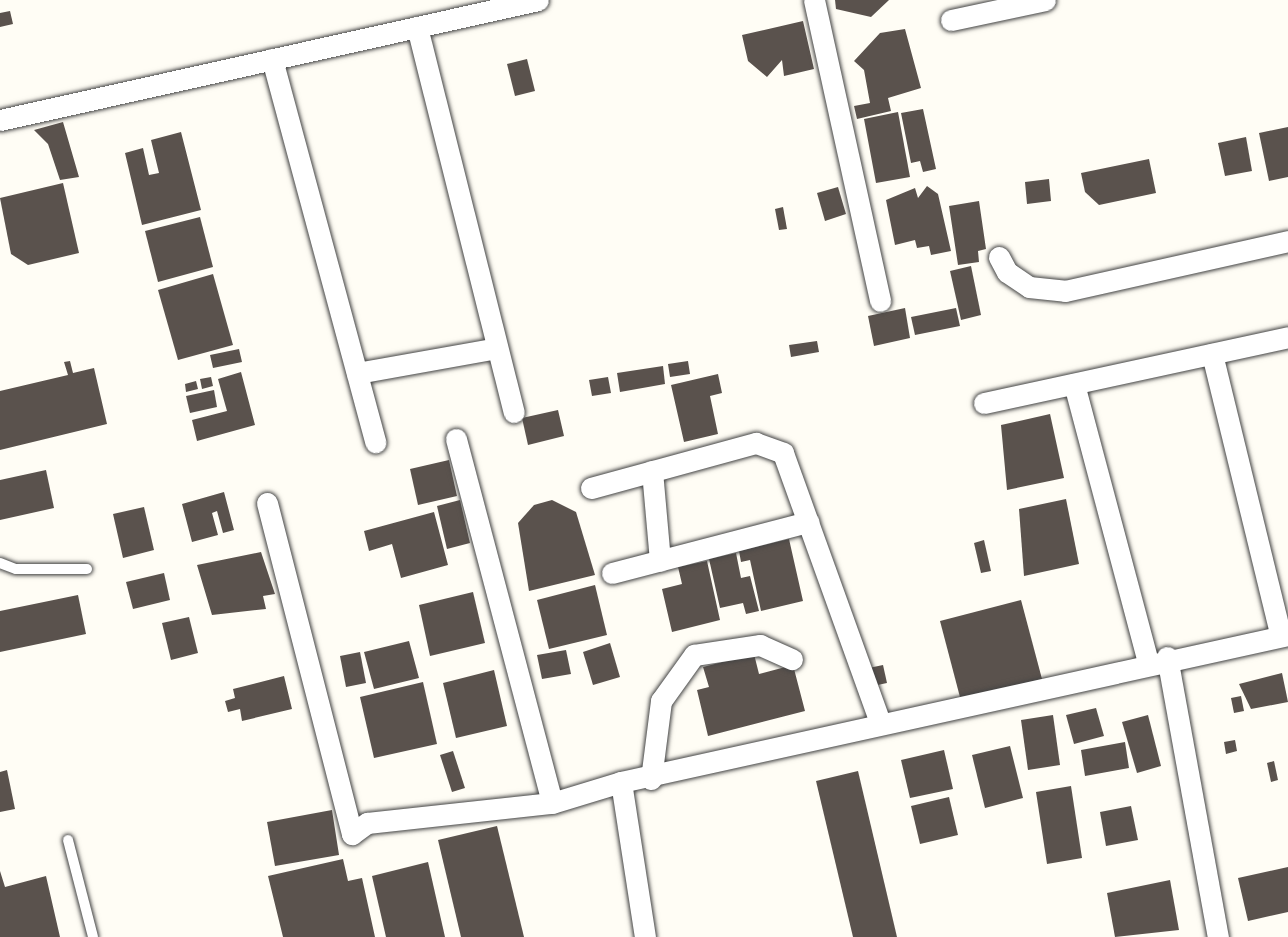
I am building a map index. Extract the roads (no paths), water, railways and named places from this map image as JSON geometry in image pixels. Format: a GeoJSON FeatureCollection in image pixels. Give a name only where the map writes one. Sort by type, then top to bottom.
{"type":"FeatureCollection","features":[{"type":"Feature","properties":{"kind":"street"},"geometry":{"type":"LineString","coordinates":[[0,120],[538,0]]}},
{"type":"Feature","properties":{"kind":"street"},"geometry":{"type":"LineString","coordinates":[[814,0],[880,301]]}},
{"type":"Feature","properties":{"kind":"street"},"geometry":{"type":"LineString","coordinates":[[951,20],[1045,0]]}},
{"type":"Feature","properties":{"kind":"street"},"geometry":{"type":"LineString","coordinates":[[417,27],[514,412]]}},
{"type":"Feature","properties":{"kind":"street"},"geometry":{"type":"LineString","coordinates":[[272,59],[375,442]]}},
{"type":"Feature","properties":{"kind":"street"},"geometry":{"type":"LineString","coordinates":[[999,257],[1007,272],[1029,288],[1065,291],[1288,241]]}},
{"type":"Feature","properties":{"kind":"street"},"geometry":{"type":"LineString","coordinates":[[984,403],[1288,338]]}},
{"type":"Feature","properties":{"kind":"street"},"geometry":{"type":"LineString","coordinates":[[357,373],[498,348]]}},
{"type":"Feature","properties":{"kind":"street"},"geometry":{"type":"LineString","coordinates":[[267,503],[352,834],[367,823],[552,803],[621,782],[651,779],[880,723],[1158,660],[1284,636],[1212,354]]}},
{"type":"Feature","properties":{"kind":"street"},"geometry":{"type":"LineString","coordinates":[[1074,384],[1158,660],[1218,937]]}},
{"type":"Feature","properties":{"kind":"street"},"geometry":{"type":"LineString","coordinates":[[456,439],[552,803]]}},
{"type":"Feature","properties":{"kind":"street"},"geometry":{"type":"LineString","coordinates":[[591,488],[756,443],[771,445],[790,463],[808,522],[880,723]]}},
{"type":"Feature","properties":{"kind":"street"},"geometry":{"type":"LineString","coordinates":[[652,471],[660,561]]}},
{"type":"Feature","properties":{"kind":"street"},"geometry":{"type":"LineString","coordinates":[[612,573],[808,522]]}},
{"type":"Feature","properties":{"kind":"street"},"geometry":{"type":"LineString","coordinates":[[651,779],[660,701],[694,654],[760,645],[792,659]]}},
{"type":"Feature","properties":{"kind":"street"},"geometry":{"type":"LineString","coordinates":[[621,782],[645,937]]}},
{"type":"Feature","properties":{"kind":"lane"},"geometry":{"type":"LineString","coordinates":[[0,564],[16,569],[87,569]]}},
{"type":"Feature","properties":{"kind":"lane"},"geometry":{"type":"LineString","coordinates":[[68,840],[93,937]]}}]}
